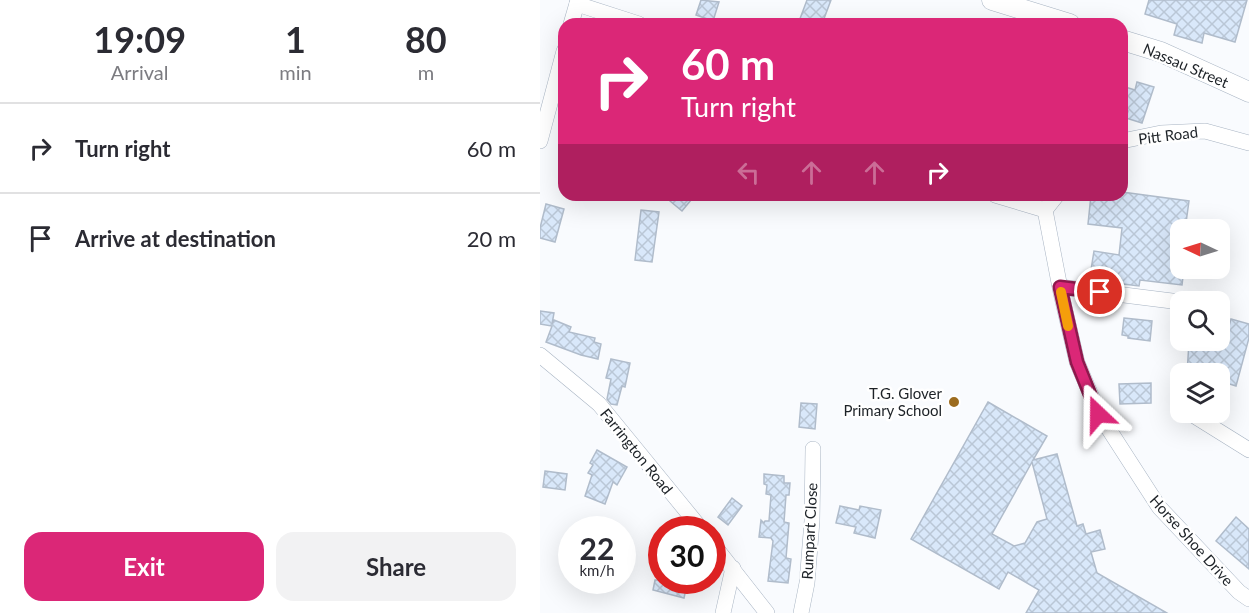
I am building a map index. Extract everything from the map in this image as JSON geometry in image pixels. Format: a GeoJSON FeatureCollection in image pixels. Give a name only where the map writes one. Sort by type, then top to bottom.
{"type":"FeatureCollection","features":[{"type":"Feature","properties":{"kind":"main road"},"geometry":{"type":"LineString","coordinates":[[992,0],[1050,18]]}},
{"type":"Feature","properties":{"kind":"main road","name":"Nassau Street"},"geometry":{"type":"LineString","coordinates":[[1128,42],[1161,52],[1249,92]]}},
{"type":"Feature","properties":{"kind":"street"},"geometry":{"type":"LineString","coordinates":[[573,18],[577,2],[622,18]]}},
{"type":"Feature","properties":{"kind":"street"},"geometry":{"type":"LineString","coordinates":[[540,141],[558,74]]}},
{"type":"Feature","properties":{"kind":"street","name":"Pitt Road"},"geometry":{"type":"LineString","coordinates":[[1128,140],[1161,133],[1205,130],[1249,143]]}},
{"type":"Feature","properties":{"kind":"street"},"geometry":{"type":"LineString","coordinates":[[1015,201],[1045,210],[1052,201]]}},
{"type":"Feature","properties":{"kind":"street","name":"Horse Shoe Drive"},"geometry":{"type":"LineString","coordinates":[[1045,210],[1077,362],[1098,414],[1159,507],[1239,592],[1249,599]]}},
{"type":"Feature","properties":{"kind":"street"},"geometry":{"type":"LineString","coordinates":[[1060,287],[1170,301]]}},
{"type":"Feature","properties":{"kind":"street","name":"Farrington Road"},"geometry":{"type":"LineString","coordinates":[[540,355],[599,404],[691,516]]}},
{"type":"Feature","properties":{"kind":"street"},"geometry":{"type":"LineString","coordinates":[[1205,423],[1249,450]]}},
{"type":"Feature","properties":{"kind":"street","name":"Rumpart Close"},"geometry":{"type":"LineString","coordinates":[[801,613],[807,583],[812,521],[813,449]]}},
{"type":"Feature","properties":{"kind":"street"},"geometry":{"type":"LineString","coordinates":[[726,560],[766,613]]}},
{"type":"Feature","properties":{"kind":"street"},"geometry":{"type":"LineString","coordinates":[[723,613],[733,568]]}},
{"type":"Feature","properties":{"kind":"building"},"geometry":{"type":"Polygon","coordinates":[[[701,0],[719,2],[714,18],[696,15],[701,0]]]}},
{"type":"Feature","properties":{"kind":"building"},"geometry":{"type":"Polygon","coordinates":[[[807,0],[831,0],[824,18],[800,18],[807,0]]]}},
{"type":"Feature","properties":{"kind":"building"},"geometry":{"type":"Polygon","coordinates":[[[1149,0],[1247,0],[1235,42],[1204,33],[1202,43],[1174,35],[1177,24],[1145,14],[1149,0]]]}},
{"type":"Feature","properties":{"kind":"building"},"geometry":{"type":"Polygon","coordinates":[[[1137,82],[1154,87],[1142,123],[1128,119],[1128,88],[1135,90],[1137,82]]]}},
{"type":"Feature","properties":{"kind":"building"},"geometry":{"type":"Polygon","coordinates":[[[1128,193],[1189,201],[1187,219],[1170,219],[1170,279],[1183,279],[1182,285],[1140,280],[1139,286],[1115,283],[1116,280],[1090,276],[1094,251],[1119,255],[1122,228],[1088,224],[1090,201],[1128,201],[1128,193]]]}},
{"type":"Feature","properties":{"kind":"building"},"geometry":{"type":"Polygon","coordinates":[[[670,201],[690,201],[682,211],[670,201]]]}},
{"type":"Feature","properties":{"kind":"building"},"geometry":{"type":"Polygon","coordinates":[[[546,204],[564,209],[555,242],[540,238],[546,204]]]}},
{"type":"Feature","properties":{"kind":"building"},"geometry":{"type":"Polygon","coordinates":[[[641,210],[659,212],[652,262],[635,260],[641,210]]]}},
{"type":"Feature","properties":{"kind":"building"},"geometry":{"type":"Polygon","coordinates":[[[540,311],[554,313],[552,324],[554,320],[571,327],[569,332],[595,338],[594,342],[601,344],[598,359],[546,342],[552,326],[540,324],[540,311]]]}},
{"type":"Feature","properties":{"kind":"building"},"geometry":{"type":"Polygon","coordinates":[[[1124,318],[1152,321],[1150,341],[1122,335],[1124,318]]]}},
{"type":"Feature","properties":{"kind":"building"},"geometry":{"type":"Polygon","coordinates":[[[1231,319],[1249,324],[1249,338],[1236,386],[1230,384],[1230,363],[1188,363],[1188,351],[1230,351],[1231,319]]]}},
{"type":"Feature","properties":{"kind":"building"},"geometry":{"type":"Polygon","coordinates":[[[611,359],[630,363],[625,387],[622,386],[617,405],[611,404],[607,399],[611,379],[606,378],[611,359]]]}},
{"type":"Feature","properties":{"kind":"building"},"geometry":{"type":"Polygon","coordinates":[[[1151,383],[1151,403],[1120,404],[1119,384],[1151,383]]]}},
{"type":"Feature","properties":{"kind":"building"},"geometry":{"type":"Polygon","coordinates":[[[988,402],[1047,436],[1033,460],[1057,454],[1077,526],[1083,524],[1086,534],[1100,530],[1105,549],[1091,552],[1097,573],[1167,613],[1026,613],[1039,590],[1008,572],[999,589],[911,539],[988,402]],[[1032,462],[992,534],[1014,546],[1025,543],[1037,522],[1047,519],[1032,462]]]}},
{"type":"Feature","properties":{"kind":"building"},"geometry":{"type":"Polygon","coordinates":[[[801,403],[817,404],[815,429],[799,427],[801,403]]]}},
{"type":"Feature","properties":{"kind":"building"},"geometry":{"type":"Polygon","coordinates":[[[597,450],[627,467],[617,485],[613,482],[605,504],[585,496],[592,475],[588,473],[593,465],[590,463],[597,450]]]}},
{"type":"Feature","properties":{"kind":"building"},"geometry":{"type":"Polygon","coordinates":[[[545,471],[567,474],[565,490],[543,487],[545,471]]]}},
{"type":"Feature","properties":{"kind":"building"},"geometry":{"type":"Polygon","coordinates":[[[764,474],[784,476],[784,483],[790,483],[789,495],[786,495],[784,522],[789,523],[786,558],[791,559],[788,583],[768,581],[773,541],[771,538],[759,537],[761,520],[764,523],[769,521],[771,495],[766,494],[767,485],[764,484],[764,474]]]}},
{"type":"Feature","properties":{"kind":"building"},"geometry":{"type":"Polygon","coordinates":[[[732,498],[742,506],[728,525],[726,516],[719,516],[732,498]]]}},
{"type":"Feature","properties":{"kind":"building"},"geometry":{"type":"Polygon","coordinates":[[[840,506],[859,510],[860,506],[881,510],[875,538],[854,533],[856,527],[836,523],[840,506]]]}},
{"type":"Feature","properties":{"kind":"building"},"geometry":{"type":"Polygon","coordinates":[[[1236,517],[1249,529],[1249,569],[1216,541],[1236,517]]]}},
{"type":"Feature","properties":{"kind":"building"},"geometry":{"type":"Polygon","coordinates":[[[668,594],[685,594],[684,598],[668,594]]]}},
{"type":"Feature","properties":{"kind":"slow traffic"},"geometry":{"type":"LineString","coordinates":[[1061,292],[1068,326]]}},
{"type":"Feature","properties":{"kind":"place","name":"T.G. Glover Primary School"},"geometry":{"type":"Point","coordinates":[954,402]}},
{"type":"Feature","properties":{"kind":"route"},"geometry":{"type":"LineString","coordinates":[[1098,414],[1077,362],[1060,287],[1100,292]]}}]}
